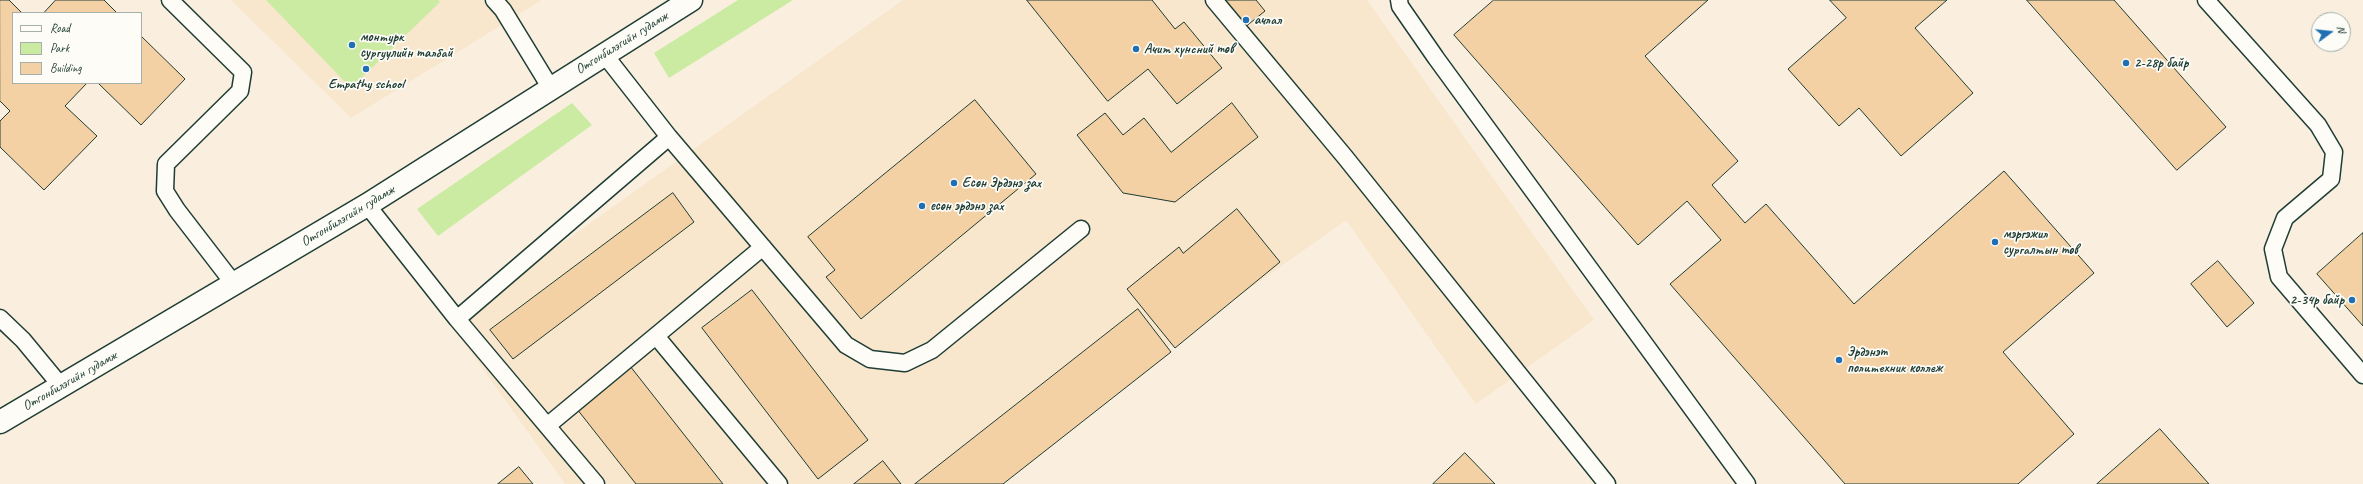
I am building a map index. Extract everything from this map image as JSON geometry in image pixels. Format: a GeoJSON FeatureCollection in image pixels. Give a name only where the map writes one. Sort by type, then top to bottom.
{"type":"FeatureCollection","features":[{"type":"Feature","properties":{"kind":"street","name":"Отгонбилэгийн гудамж"},"geometry":{"type":"LineString","coordinates":[[0,422],[367,205],[550,87],[691,0]]}},
{"type":"Feature","properties":{"kind":"lane"},"geometry":{"type":"LineString","coordinates":[[170,0],[243,72],[240,91],[166,164],[165,191],[177,210],[234,284]]}},
{"type":"Feature","properties":{"kind":"lane"},"geometry":{"type":"LineString","coordinates":[[1214,0],[1345,157],[1607,484]]}},
{"type":"Feature","properties":{"kind":"lane"},"geometry":{"type":"LineString","coordinates":[[1399,0],[1400,6],[1436,58],[1746,484]]}},
{"type":"Feature","properties":{"kind":"lane"},"geometry":{"type":"LineString","coordinates":[[2206,0],[2318,125],[2334,152],[2331,179],[2285,218],[2273,249],[2279,277],[2363,375]]}},
{"type":"Feature","properties":{"kind":"lane"},"geometry":{"type":"LineString","coordinates":[[503,3],[550,87]]}},
{"type":"Feature","properties":{"kind":"lane"},"geometry":{"type":"LineString","coordinates":[[604,54],[669,137],[846,345],[870,359],[905,363],[932,350],[1081,229]]}},
{"type":"Feature","properties":{"kind":"lane"},"geometry":{"type":"LineString","coordinates":[[457,319],[669,137]]}},
{"type":"Feature","properties":{"kind":"lane"},"geometry":{"type":"LineString","coordinates":[[367,205],[457,319],[596,484]]}},
{"type":"Feature","properties":{"kind":"lane"},"geometry":{"type":"LineString","coordinates":[[548,426],[763,247]]}},
{"type":"Feature","properties":{"kind":"lane"},"geometry":{"type":"LineString","coordinates":[[0,318],[23,340],[61,386]]}},
{"type":"Feature","properties":{"kind":"lane"},"geometry":{"type":"LineString","coordinates":[[656,336],[779,484]]}},
{"type":"Feature","properties":{"kind":"shaded area","name":"Empathy school"},"geometry":{"type":"Polygon","coordinates":[[[231,0],[542,0],[351,118],[231,0]]]}},
{"type":"Feature","properties":{"kind":"shaded area"},"geometry":{"type":"Polygon","coordinates":[[[903,0],[1367,0],[1594,320],[1476,404],[1346,220],[976,484],[565,484],[450,323],[903,0]]]}},
{"type":"Feature","properties":{"kind":"green space","name":"монтурк сургуулийн талбай"},"geometry":{"type":"Polygon","coordinates":[[[266,0],[438,0],[440,2],[351,88],[266,0]]]}},
{"type":"Feature","properties":{"kind":"green space"},"geometry":{"type":"Polygon","coordinates":[[[738,0],[793,0],[669,78],[654,53],[738,0]]]}},
{"type":"Feature","properties":{"kind":"green space"},"geometry":{"type":"Polygon","coordinates":[[[572,103],[592,125],[438,236],[417,209],[572,103]]]}},
{"type":"Feature","properties":{"kind":"building"},"geometry":{"type":"Polygon","coordinates":[[[0,0],[9,0],[21,12],[12,12],[12,84],[86,84],[65,106],[97,136],[44,190],[0,147],[0,121],[10,111],[0,101],[0,0]]]}},
{"type":"Feature","properties":{"kind":"building"},"geometry":{"type":"Polygon","coordinates":[[[56,0],[104,0],[116,12],[45,12],[56,0]]]}},
{"type":"Feature","properties":{"kind":"building","name":"Ачит хүнсний төв"},"geometry":{"type":"Polygon","coordinates":[[[1027,0],[1152,0],[1175,29],[1184,22],[1222,68],[1177,104],[1148,69],[1108,101],[1027,0]]]}},
{"type":"Feature","properties":{"kind":"building","name":"ачлал"},"geometry":{"type":"Polygon","coordinates":[[[1221,0],[1256,0],[1265,11],[1244,28],[1221,0]]]}},
{"type":"Feature","properties":{"kind":"building","name":"мэргэжил сургалтын төв"},"geometry":{"type":"Polygon","coordinates":[[[1494,0],[1708,0],[1645,56],[1738,161],[1712,185],[1745,223],[1766,204],[1854,304],[2004,171],[2094,273],[2003,352],[2074,434],[2018,484],[1845,484],[1670,284],[1721,240],[1687,201],[1638,245],[1454,35],[1494,0]]]}},
{"type":"Feature","properties":{"kind":"building"},"geometry":{"type":"Polygon","coordinates":[[[1830,0],[1947,0],[1915,28],[1973,93],[1901,156],[1859,108],[1839,126],[1788,69],[1846,18],[1830,0]]]}},
{"type":"Feature","properties":{"kind":"building","name":"2-28р байр"},"geometry":{"type":"Polygon","coordinates":[[[2027,0],[2114,0],[2226,127],[2177,170],[2027,0]]]}},
{"type":"Feature","properties":{"kind":"building"},"geometry":{"type":"Polygon","coordinates":[[[142,37],[185,79],[141,125],[99,84],[142,84],[142,37]]]}},
{"type":"Feature","properties":{"kind":"building","name":"есөн эрдэнэ зах"},"geometry":{"type":"Polygon","coordinates":[[[975,100],[1036,174],[861,319],[826,277],[835,270],[808,237],[975,100]]]}},
{"type":"Feature","properties":{"kind":"building"},"geometry":{"type":"Polygon","coordinates":[[[1232,103],[1258,137],[1175,202],[1123,193],[1077,135],[1105,113],[1123,135],[1144,118],[1171,152],[1232,103]]]}},
{"type":"Feature","properties":{"kind":"building"},"geometry":{"type":"Polygon","coordinates":[[[673,193],[694,222],[513,359],[490,330],[673,193]]]}},
{"type":"Feature","properties":{"kind":"building"},"geometry":{"type":"Polygon","coordinates":[[[1237,209],[1280,262],[1175,348],[1127,289],[1179,247],[1183,253],[1237,209]]]}},
{"type":"Feature","properties":{"kind":"building","name":"2-34р байр"},"geometry":{"type":"Polygon","coordinates":[[[2363,233],[2363,326],[2317,274],[2363,233]]]}},
{"type":"Feature","properties":{"kind":"building"},"geometry":{"type":"Polygon","coordinates":[[[2218,261],[2254,303],[2227,327],[2191,284],[2218,261]]]}},
{"type":"Feature","properties":{"kind":"building"},"geometry":{"type":"Polygon","coordinates":[[[752,290],[868,440],[818,479],[702,328],[752,290]]]}},
{"type":"Feature","properties":{"kind":"building"},"geometry":{"type":"Polygon","coordinates":[[[1138,309],[1171,352],[1003,484],[915,484],[1138,309]]]}},
{"type":"Feature","properties":{"kind":"building"},"geometry":{"type":"Polygon","coordinates":[[[630,366],[723,484],[636,484],[577,409],[630,366]]]}},
{"type":"Feature","properties":{"kind":"building"},"geometry":{"type":"Polygon","coordinates":[[[2160,429],[2209,484],[2097,484],[2160,429]]]}},
{"type":"Feature","properties":{"kind":"building"},"geometry":{"type":"Polygon","coordinates":[[[1465,453],[1495,484],[1433,484],[1465,453]]]}},
{"type":"Feature","properties":{"kind":"building"},"geometry":{"type":"Polygon","coordinates":[[[883,461],[901,484],[854,484],[883,461]]]}},
{"type":"Feature","properties":{"kind":"building"},"geometry":{"type":"Polygon","coordinates":[[[519,467],[533,484],[498,484],[519,467]]]}},
{"type":"Feature","properties":{"kind":"place","name":"ачлал"},"geometry":{"type":"Point","coordinates":[1246,20]}},
{"type":"Feature","properties":{"kind":"place","name":"монтурк сургуулийн талбай"},"geometry":{"type":"Point","coordinates":[352,45]}},
{"type":"Feature","properties":{"kind":"place","name":"Ачит хүнсний төв"},"geometry":{"type":"Point","coordinates":[1136,49]}},
{"type":"Feature","properties":{"kind":"place","name":"2-28р байр"},"geometry":{"type":"Point","coordinates":[2126,63]}},
{"type":"Feature","properties":{"kind":"place","name":"Empathy school"},"geometry":{"type":"Point","coordinates":[366,69]}},
{"type":"Feature","properties":{"kind":"place","name":"Есөн Эрдэнэ зах"},"geometry":{"type":"Point","coordinates":[954,183]}},
{"type":"Feature","properties":{"kind":"place","name":"есөн эрдэнэ зах"},"geometry":{"type":"Point","coordinates":[922,206]}},
{"type":"Feature","properties":{"kind":"place","name":"мэргэжил сургалтын төв"},"geometry":{"type":"Point","coordinates":[1995,242]}},
{"type":"Feature","properties":{"kind":"place","name":"2-34р байр"},"geometry":{"type":"Point","coordinates":[2352,300]}},
{"type":"Feature","properties":{"kind":"place","name":"Эрдэнэт политехник коллеж"},"geometry":{"type":"Point","coordinates":[1839,360]}}]}
